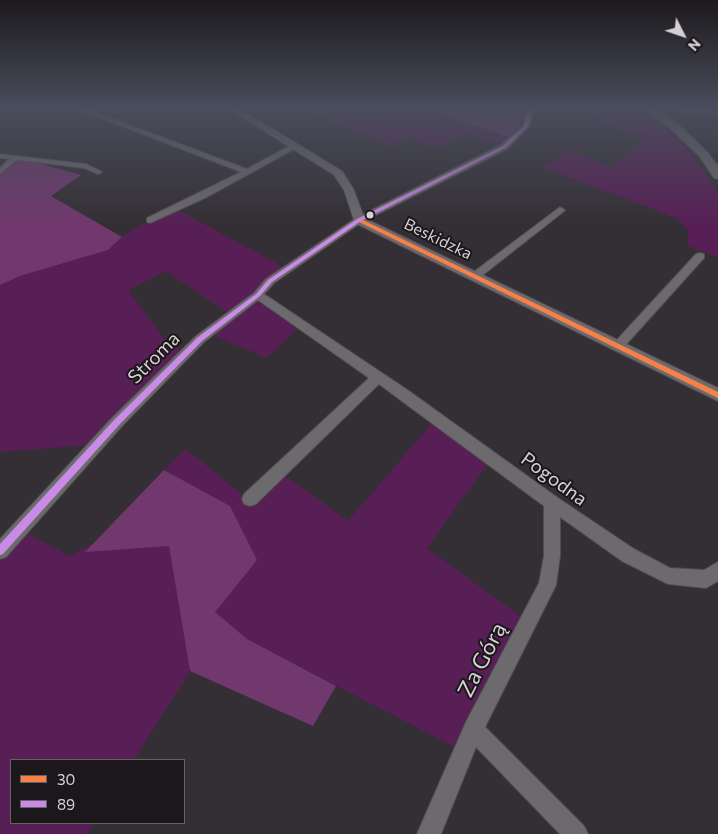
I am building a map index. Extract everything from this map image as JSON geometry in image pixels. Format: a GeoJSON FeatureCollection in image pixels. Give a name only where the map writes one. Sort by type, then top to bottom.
{"type":"FeatureCollection","features":[{"type":"Feature","properties":{"kind":"main road"},"geometry":{"type":"LineString","coordinates":[[697,148],[718,175]]}},
{"type":"Feature","properties":{"kind":"street"},"geometry":{"type":"LineString","coordinates":[[184,148],[249,172]]}},
{"type":"Feature","properties":{"kind":"street"},"geometry":{"type":"LineString","coordinates":[[150,220],[249,172],[292,148]]}},
{"type":"Feature","properties":{"kind":"street"},"geometry":{"type":"LineString","coordinates":[[296,148],[332,169],[342,178],[349,190],[359,220]]}},
{"type":"Feature","properties":{"kind":"street","name":"Beskidzka"},"geometry":{"type":"LineString","coordinates":[[359,220],[502,148]]}},
{"type":"Feature","properties":{"kind":"street"},"geometry":{"type":"LineString","coordinates":[[0,156],[86,166],[98,172]]}},
{"type":"Feature","properties":{"kind":"street"},"geometry":{"type":"LineString","coordinates":[[0,172],[16,157]]}},
{"type":"Feature","properties":{"kind":"street","name":"Beskidzka"},"geometry":{"type":"LineString","coordinates":[[475,276],[560,210]]}},
{"type":"Feature","properties":{"kind":"street","name":"Beskidzka"},"geometry":{"type":"LineString","coordinates":[[359,220],[718,395]]}},
{"type":"Feature","properties":{"kind":"street","name":"Stroma"},"geometry":{"type":"LineString","coordinates":[[0,551],[117,422],[200,339],[258,295],[270,281],[359,220]]}},
{"type":"Feature","properties":{"kind":"street"},"geometry":{"type":"LineString","coordinates":[[618,346],[700,256]]}},
{"type":"Feature","properties":{"kind":"street","name":"Pogodna"},"geometry":{"type":"LineString","coordinates":[[258,295],[378,377],[552,503],[628,555],[668,576],[706,578],[718,570]]}},
{"type":"Feature","properties":{"kind":"street"},"geometry":{"type":"LineString","coordinates":[[250,500],[378,377]]}},
{"type":"Feature","properties":{"kind":"street","name":"Za Górą"},"geometry":{"type":"LineString","coordinates":[[429,834],[473,729],[547,585],[552,556],[552,503]]}},
{"type":"Feature","properties":{"kind":"street"},"geometry":{"type":"LineString","coordinates":[[473,729],[576,834]]}},
{"type":"Feature","properties":{"kind":"shaded area"},"geometry":{"type":"Polygon","coordinates":[[[635,148],[686,148],[718,192],[718,257],[688,246],[688,231],[676,218],[542,167],[570,151],[611,167],[635,148]]]}},
{"type":"Feature","properties":{"kind":"shaded area"},"geometry":{"type":"Polygon","coordinates":[[[16,157],[81,175],[51,196],[122,237],[108,250],[20,276],[0,285],[0,172],[16,157]]]}},
{"type":"Feature","properties":{"kind":"shaded area"},"geometry":{"type":"Polygon","coordinates":[[[176,209],[287,269],[258,295],[227,312],[166,271],[128,290],[168,344],[183,351],[88,445],[0,452],[0,285],[20,276],[108,250],[122,237],[150,220],[176,209]]]}},
{"type":"Feature","properties":{"kind":"shaded area"},"geometry":{"type":"Polygon","coordinates":[[[261,300],[271,311],[298,328],[267,358],[215,336],[218,331],[251,304],[261,300]]]}},
{"type":"Feature","properties":{"kind":"shaded area"},"geometry":{"type":"Polygon","coordinates":[[[432,423],[488,463],[427,548],[528,622],[464,752],[247,639],[215,612],[230,506],[164,470],[186,449],[256,506],[286,476],[348,521],[432,423]]]}},
{"type":"Feature","properties":{"kind":"shaded area"},"geometry":{"type":"Polygon","coordinates":[[[164,470],[230,506],[257,560],[215,612],[247,639],[336,686],[313,726],[190,671],[169,546],[85,552],[164,470]]]}},
{"type":"Feature","properties":{"kind":"shaded area"},"geometry":{"type":"Polygon","coordinates":[[[37,515],[45,515],[28,534],[70,556],[92,544],[86,551],[170,546],[190,671],[135,759],[10,759],[10,824],[93,824],[87,834],[0,834],[0,556],[37,515]]]}},
{"type":"Feature","properties":{"kind":"transit line","name":"89"},"geometry":{"type":"LineString","coordinates":[[0,551],[117,422],[200,339],[258,295],[270,281],[359,220],[502,148]]}},
{"type":"Feature","properties":{"kind":"transit line","name":"30"},"geometry":{"type":"LineString","coordinates":[[359,220],[718,395]]}}]}
